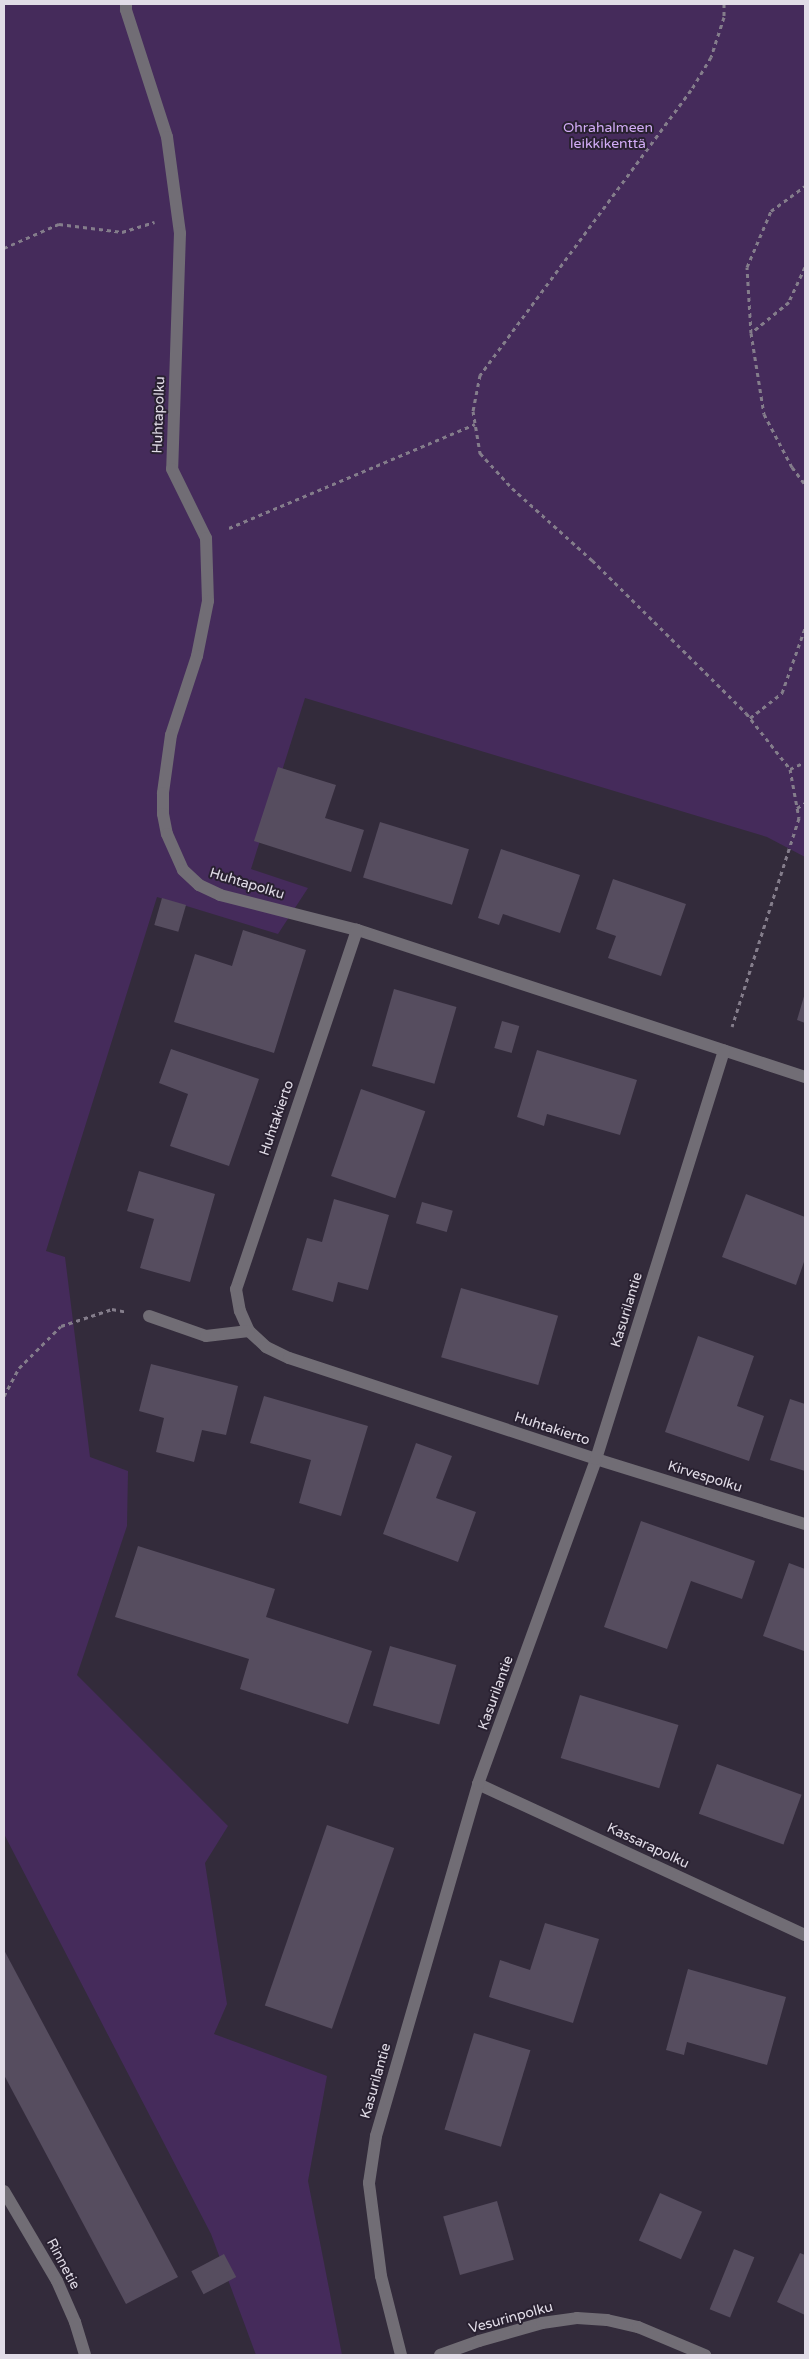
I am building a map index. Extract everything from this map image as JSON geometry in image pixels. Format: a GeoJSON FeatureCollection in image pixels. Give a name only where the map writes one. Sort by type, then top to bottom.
{"type":"FeatureCollection","features":[{"type":"Feature","properties":{"kind":"street","name":"Huhtapolku"},"geometry":{"type":"LineString","coordinates":[[126,4],[126,10],[167,137],[180,233],[172,469],[206,538],[208,601],[197,656],[171,735],[163,814],[174,853],[183,870],[199,885],[220,895],[357,930]]}},
{"type":"Feature","properties":{"kind":"street"},"geometry":{"type":"LineString","coordinates":[[357,930],[805,1077]]}},
{"type":"Feature","properties":{"kind":"street","name":"Huhtakierto"},"geometry":{"type":"LineString","coordinates":[[357,930],[236,1289],[240,1311],[249,1331],[266,1347],[289,1358],[596,1459]]}},
{"type":"Feature","properties":{"kind":"street","name":"Kasurilantie"},"geometry":{"type":"LineString","coordinates":[[401,2355],[381,2276],[369,2183],[376,2136],[478,1784],[596,1459],[724,1051]]}},
{"type":"Feature","properties":{"kind":"street"},"geometry":{"type":"LineString","coordinates":[[149,1316],[206,1336],[249,1331]]}},
{"type":"Feature","properties":{"kind":"street","name":"Kirvespolku"},"geometry":{"type":"LineString","coordinates":[[596,1459],[805,1524]]}},
{"type":"Feature","properties":{"kind":"street","name":"Kassarapolku"},"geometry":{"type":"LineString","coordinates":[[478,1784],[805,1935]]}},
{"type":"Feature","properties":{"kind":"street","name":"Rinnetie"},"geometry":{"type":"LineString","coordinates":[[4,2191],[57,2281],[75,2322],[84,2355]]}},
{"type":"Feature","properties":{"kind":"street","name":"Vesurinpolku"},"geometry":{"type":"LineString","coordinates":[[440,2355],[479,2341],[542,2323],[577,2318],[607,2320],[638,2327],[705,2355]]}},
{"type":"Feature","properties":{"kind":"path"},"geometry":{"type":"LineString","coordinates":[[724,4],[724,17],[711,57],[692,90],[480,375],[473,411],[480,453],[512,488],[592,560],[750,718],[790,769],[799,818],[724,1051]]}},
{"type":"Feature","properties":{"kind":"path"},"geometry":{"type":"LineString","coordinates":[[805,186],[771,211],[747,266],[751,334],[764,414],[792,467],[805,484]]}},
{"type":"Feature","properties":{"kind":"path"},"geometry":{"type":"LineString","coordinates":[[4,248],[60,224],[122,232],[177,214]]}},
{"type":"Feature","properties":{"kind":"path"},"geometry":{"type":"LineString","coordinates":[[751,334],[789,302],[805,267]]}},
{"type":"Feature","properties":{"kind":"path"},"geometry":{"type":"LineString","coordinates":[[206,538],[475,424]]}},
{"type":"Feature","properties":{"kind":"path"},"geometry":{"type":"LineString","coordinates":[[750,718],[782,693],[805,628]]}},
{"type":"Feature","properties":{"kind":"path"},"geometry":{"type":"LineString","coordinates":[[790,769],[805,762]]}},
{"type":"Feature","properties":{"kind":"path"},"geometry":{"type":"LineString","coordinates":[[797,808],[805,803]]}},
{"type":"Feature","properties":{"kind":"path"},"geometry":{"type":"LineString","coordinates":[[4,1396],[19,1368],[61,1326],[112,1309],[149,1316]]}},
{"type":"Feature","properties":{"kind":"green space","name":"Ohrahalmeen leikkikenttä"},"geometry":{"type":"Polygon","coordinates":[[[4,4],[805,4],[805,857],[767,837],[305,698],[251,869],[308,888],[278,934],[157,897],[46,1251],[65,1257],[90,1457],[128,1471],[127,1526],[77,1675],[228,1826],[205,1863],[227,2004],[214,2034],[327,2076],[308,2181],[342,2355],[256,2355],[211,2234],[4,1834],[4,4]]]}},
{"type":"Feature","properties":{"kind":"building"},"geometry":{"type":"Polygon","coordinates":[[[278,767],[336,785],[325,818],[364,830],[351,872],[254,841],[278,767]]]}},
{"type":"Feature","properties":{"kind":"building"},"geometry":{"type":"Polygon","coordinates":[[[380,822],[469,849],[452,905],[363,877],[380,822]]]}},
{"type":"Feature","properties":{"kind":"building"},"geometry":{"type":"Polygon","coordinates":[[[501,849],[580,875],[560,933],[503,914],[499,925],[478,918],[501,849]]]}},
{"type":"Feature","properties":{"kind":"building"},"geometry":{"type":"Polygon","coordinates":[[[613,879],[686,904],[661,976],[608,958],[616,936],[596,929],[613,879]]]}},
{"type":"Feature","properties":{"kind":"building"},"geometry":{"type":"Polygon","coordinates":[[[162,898],[186,905],[178,932],[154,925],[162,898]]]}},
{"type":"Feature","properties":{"kind":"building"},"geometry":{"type":"Polygon","coordinates":[[[243,930],[306,950],[274,1053],[174,1022],[195,954],[232,966],[243,930]]]}},
{"type":"Feature","properties":{"kind":"building"},"geometry":{"type":"Polygon","coordinates":[[[394,989],[456,1007],[434,1084],[372,1066],[394,989]]]}},
{"type":"Feature","properties":{"kind":"building"},"geometry":{"type":"Polygon","coordinates":[[[805,993],[805,1023],[797,1020],[805,993]]]}},
{"type":"Feature","properties":{"kind":"building"},"geometry":{"type":"Polygon","coordinates":[[[502,1021],[519,1026],[512,1053],[494,1048],[502,1021]]]}},
{"type":"Feature","properties":{"kind":"building"},"geometry":{"type":"Polygon","coordinates":[[[171,1049],[259,1079],[229,1166],[170,1146],[188,1094],[159,1083],[171,1049]]]}},
{"type":"Feature","properties":{"kind":"building"},"geometry":{"type":"Polygon","coordinates":[[[537,1050],[637,1080],[620,1135],[547,1114],[544,1126],[517,1117],[537,1050]]]}},
{"type":"Feature","properties":{"kind":"building"},"geometry":{"type":"Polygon","coordinates":[[[361,1089],[425,1111],[395,1198],[331,1176],[361,1089]]]}},
{"type":"Feature","properties":{"kind":"building"},"geometry":{"type":"Polygon","coordinates":[[[139,1171],[215,1194],[190,1282],[140,1268],[154,1219],[127,1211],[139,1171]]]}},
{"type":"Feature","properties":{"kind":"building"},"geometry":{"type":"Polygon","coordinates":[[[746,1194],[805,1217],[805,1259],[796,1285],[722,1257],[746,1194]]]}},
{"type":"Feature","properties":{"kind":"building"},"geometry":{"type":"Polygon","coordinates":[[[334,1199],[389,1215],[368,1290],[338,1282],[333,1302],[292,1290],[307,1238],[322,1242],[334,1199]]]}},
{"type":"Feature","properties":{"kind":"building"},"geometry":{"type":"Polygon","coordinates":[[[422,1202],[453,1211],[447,1232],[416,1223],[422,1202]]]}},
{"type":"Feature","properties":{"kind":"building"},"geometry":{"type":"Polygon","coordinates":[[[461,1288],[558,1316],[538,1385],[441,1357],[461,1288]]]}},
{"type":"Feature","properties":{"kind":"building"},"geometry":{"type":"Polygon","coordinates":[[[698,1336],[754,1356],[737,1406],[764,1416],[749,1461],[665,1432],[698,1336]]]}},
{"type":"Feature","properties":{"kind":"building"},"geometry":{"type":"Polygon","coordinates":[[[151,1364],[238,1386],[226,1435],[202,1430],[194,1462],[156,1452],[164,1418],[139,1411],[151,1364]]]}},
{"type":"Feature","properties":{"kind":"building"},"geometry":{"type":"Polygon","coordinates":[[[264,1396],[368,1426],[341,1516],[299,1503],[311,1460],[250,1443],[264,1396]]]}},
{"type":"Feature","properties":{"kind":"building"},"geometry":{"type":"Polygon","coordinates":[[[790,1399],[805,1404],[805,1471],[770,1460],[790,1399]]]}},
{"type":"Feature","properties":{"kind":"building"},"geometry":{"type":"Polygon","coordinates":[[[416,1443],[452,1456],[436,1498],[476,1512],[458,1562],[383,1534],[416,1443]]]}},
{"type":"Feature","properties":{"kind":"building"},"geometry":{"type":"Polygon","coordinates":[[[641,1521],[755,1561],[742,1599],[691,1581],[667,1649],[604,1627],[641,1521]]]}},
{"type":"Feature","properties":{"kind":"building"},"geometry":{"type":"Polygon","coordinates":[[[138,1546],[275,1589],[266,1617],[372,1651],[348,1724],[240,1689],[249,1659],[115,1617],[138,1546]]]}},
{"type":"Feature","properties":{"kind":"building"},"geometry":{"type":"Polygon","coordinates":[[[789,1563],[805,1569],[804,1651],[763,1636],[789,1563]]]}},
{"type":"Feature","properties":{"kind":"building"},"geometry":{"type":"Polygon","coordinates":[[[390,1646],[456,1665],[439,1725],[373,1706],[390,1646]]]}},
{"type":"Feature","properties":{"kind":"building"},"geometry":{"type":"Polygon","coordinates":[[[580,1695],[678,1725],[659,1788],[561,1758],[580,1695]]]}},
{"type":"Feature","properties":{"kind":"building"},"geometry":{"type":"Polygon","coordinates":[[[717,1764],[802,1795],[783,1845],[699,1814],[717,1764]]]}},
{"type":"Feature","properties":{"kind":"building"},"geometry":{"type":"Polygon","coordinates":[[[327,1825],[394,1848],[332,2029],[265,2006],[327,1825]]]}},
{"type":"Feature","properties":{"kind":"building"},"geometry":{"type":"Polygon","coordinates":[[[545,1923],[599,1939],[573,2023],[489,1997],[500,1960],[530,1970],[545,1923]]]}},
{"type":"Feature","properties":{"kind":"building"},"geometry":{"type":"Polygon","coordinates":[[[4,1950],[178,2277],[126,2304],[4,2075],[4,1950]]]}},
{"type":"Feature","properties":{"kind":"building"},"geometry":{"type":"Polygon","coordinates":[[[688,1969],[786,1997],[767,2065],[687,2042],[684,2055],[666,2050],[688,1969]]]}},
{"type":"Feature","properties":{"kind":"building"},"geometry":{"type":"Polygon","coordinates":[[[474,2033],[530,2050],[501,2147],[444,2130],[474,2033]]]}},
{"type":"Feature","properties":{"kind":"building"},"geometry":{"type":"Polygon","coordinates":[[[660,2193],[702,2212],[681,2259],[639,2241],[660,2193]]]}},
{"type":"Feature","properties":{"kind":"building"},"geometry":{"type":"Polygon","coordinates":[[[497,2201],[514,2260],[460,2275],[443,2216],[497,2201]]]}},
{"type":"Feature","properties":{"kind":"building"},"geometry":{"type":"Polygon","coordinates":[[[734,2249],[754,2257],[730,2318],[710,2309],[734,2249]]]}},
{"type":"Feature","properties":{"kind":"building"},"geometry":{"type":"Polygon","coordinates":[[[800,2253],[805,2255],[805,2315],[777,2302],[800,2253]]]}},
{"type":"Feature","properties":{"kind":"building"},"geometry":{"type":"Polygon","coordinates":[[[224,2254],[236,2277],[204,2294],[191,2271],[224,2254]]]}}]}
